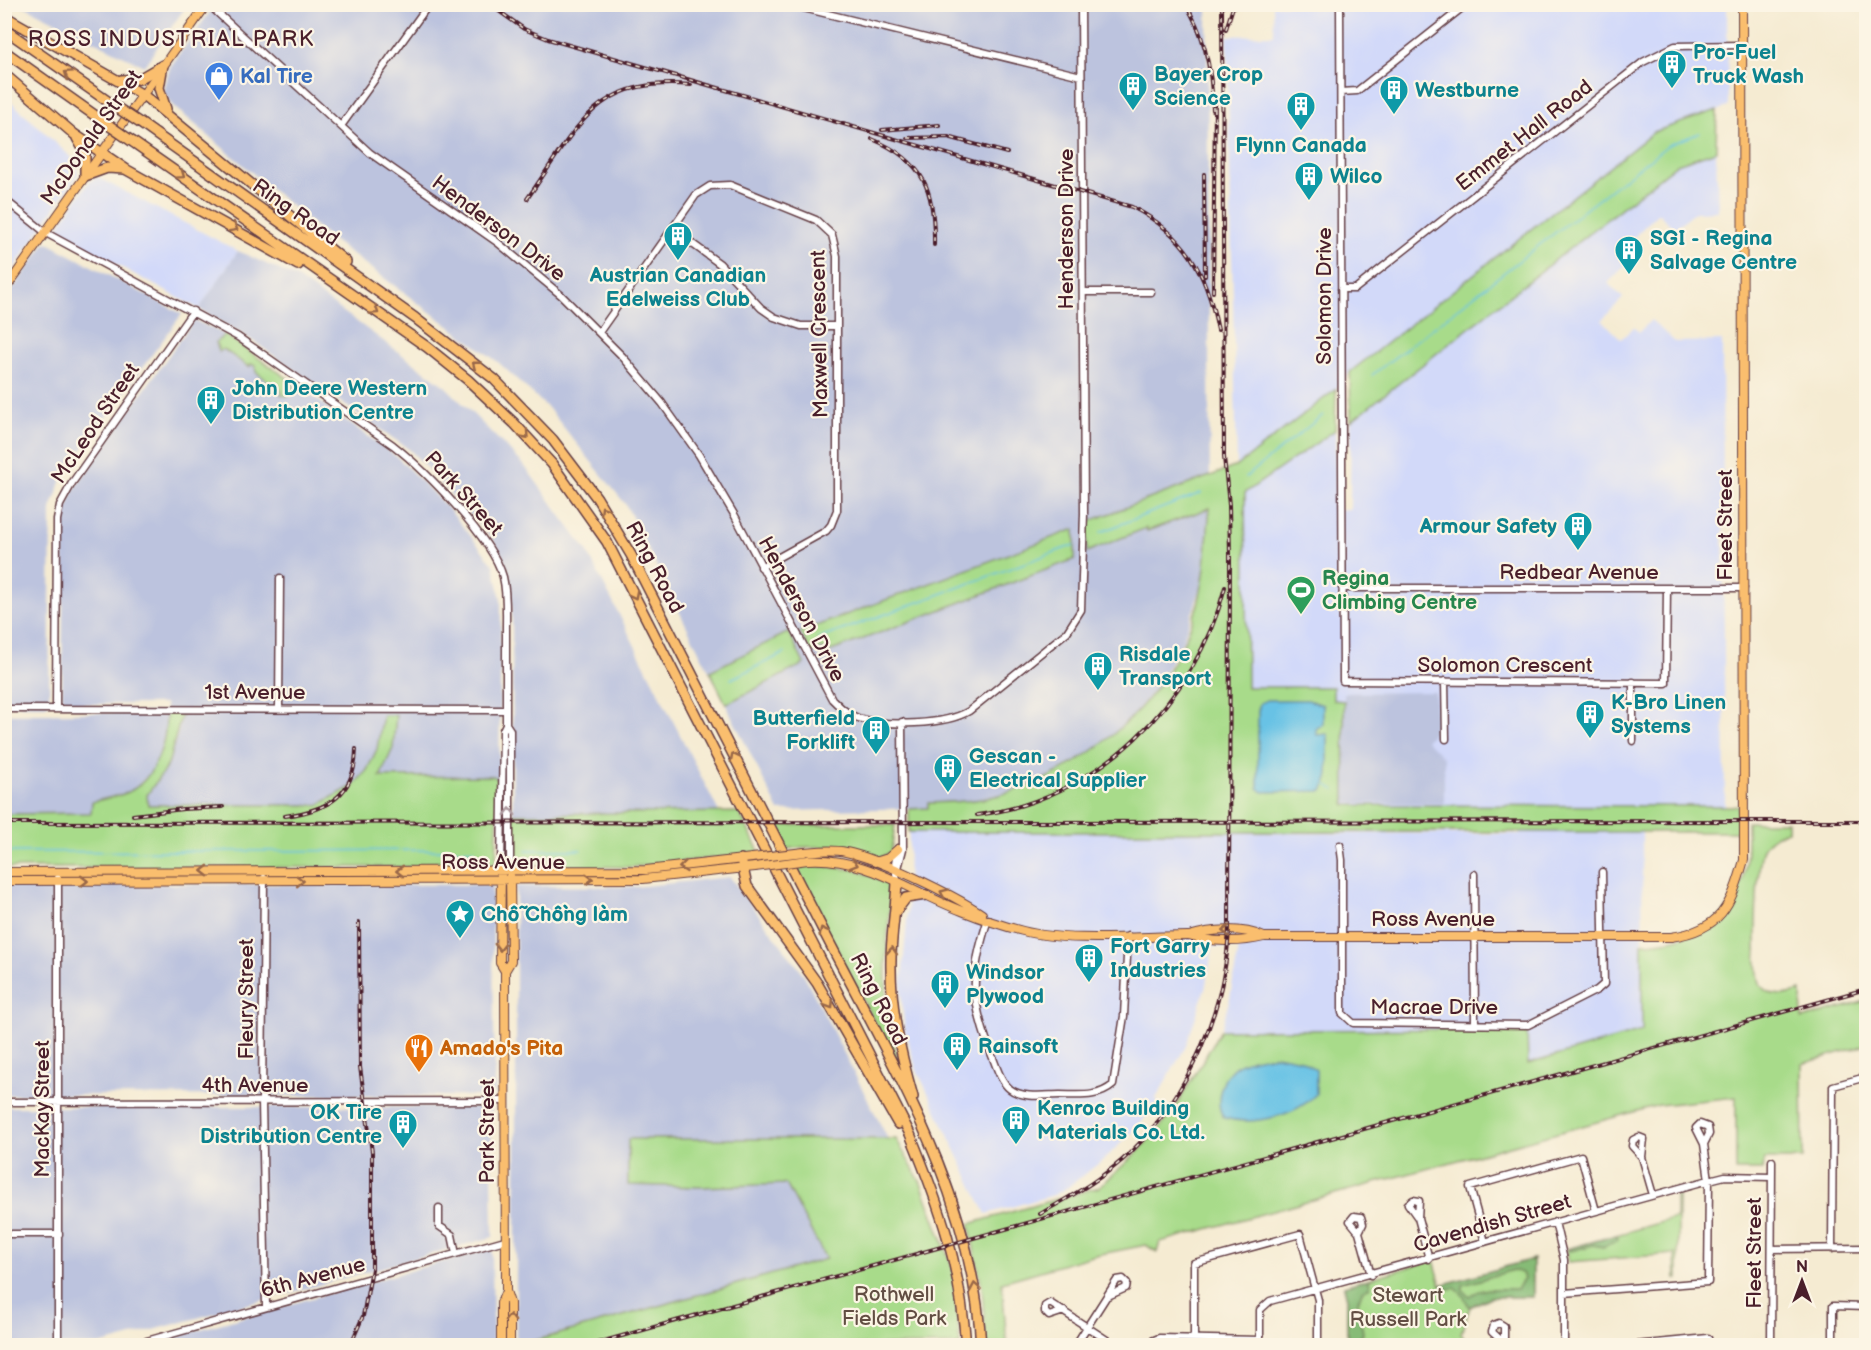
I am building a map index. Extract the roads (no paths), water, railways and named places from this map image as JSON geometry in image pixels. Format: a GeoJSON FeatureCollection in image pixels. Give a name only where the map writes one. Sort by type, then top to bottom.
{"type":"FeatureCollection","features":[{"type":"Feature","properties":{"kind":"highway"},"geometry":{"type":"LineString","coordinates":[[4,15],[117,79],[169,113],[416,318]]}},
{"type":"Feature","properties":{"kind":"highway","name":"Ring Road"},"geometry":{"type":"LineString","coordinates":[[4,29],[416,318],[494,379],[553,440],[597,498],[631,555],[920,1119],[960,1220],[977,1296],[981,1346]]}},
{"type":"Feature","properties":{"kind":"highway","name":"Ring Road"},"geometry":{"type":"LineString","coordinates":[[4,51],[427,347],[486,396],[552,464],[607,542],[910,1134],[943,1215],[957,1270],[966,1346]]}},
{"type":"Feature","properties":{"kind":"highway"},"geometry":{"type":"LineString","coordinates":[[117,79],[139,79],[163,65]]}},
{"type":"Feature","properties":{"kind":"highway"},"geometry":{"type":"LineString","coordinates":[[163,65],[159,81],[160,96],[169,113]]}},
{"type":"Feature","properties":{"kind":"highway"},"geometry":{"type":"LineString","coordinates":[[4,74],[74,134],[127,170],[353,297]]}},
{"type":"Feature","properties":{"kind":"highway"},"geometry":{"type":"LineString","coordinates":[[74,134],[85,152],[85,176],[107,168],[127,170]]}},
{"type":"Feature","properties":{"kind":"highway"},"geometry":{"type":"LineString","coordinates":[[741,864],[747,886],[817,983],[928,1178]]}},
{"type":"Feature","properties":{"kind":"highway"},"geometry":{"type":"LineString","coordinates":[[897,877],[891,959],[894,1018],[903,1061],[920,1119]]}},
{"type":"Feature","properties":{"kind":"highway"},"geometry":{"type":"LineString","coordinates":[[896,912],[906,898],[926,895]]}},
{"type":"Feature","properties":{"kind":"main road","name":"McDonald Street"},"geometry":{"type":"LineString","coordinates":[[4,291],[208,4]]}},
{"type":"Feature","properties":{"kind":"main road","name":"Fleet Street"},"geometry":{"type":"LineString","coordinates":[[1603,936],[1671,937],[1704,930],[1720,918],[1736,891],[1744,860],[1742,4]]}},
{"type":"Feature","properties":{"kind":"main road"},"geometry":{"type":"LineString","coordinates":[[875,862],[888,858],[899,846]]}},
{"type":"Feature","properties":{"kind":"main road","name":"Ross Avenue"},"geometry":{"type":"LineString","coordinates":[[4,881],[58,876],[264,871],[644,879],[741,864],[752,858],[836,851],[875,862],[926,895],[963,912],[1039,934],[1188,936],[1203,940],[1251,940],[1264,937],[1603,936]]}},
{"type":"Feature","properties":{"kind":"main road","name":"Ross Avenue"},"geometry":{"type":"LineString","coordinates":[[741,864],[755,867],[808,860],[853,863],[966,903],[988,919]]}},
{"type":"Feature","properties":{"kind":"main road","name":"Ross Avenue"},"geometry":{"type":"LineString","coordinates":[[4,872],[58,876],[264,881],[505,875]]}},
{"type":"Feature","properties":{"kind":"main road","name":"Park Street"},"geometry":{"type":"LineString","coordinates":[[505,875],[500,963],[505,971],[506,1291],[510,1303],[510,1346]]}},
{"type":"Feature","properties":{"kind":"main road","name":"Park Street"},"geometry":{"type":"LineString","coordinates":[[501,1346],[501,1303],[506,1291]]}},
{"type":"Feature","properties":{"kind":"street","name":"Henderson Drive"},"geometry":{"type":"LineString","coordinates":[[208,4],[370,153],[497,242],[600,332],[662,403],[699,455],[832,699],[849,715],[860,719],[902,722],[952,719],[969,711],[1067,632],[1081,610],[1084,513],[1082,4]]}},
{"type":"Feature","properties":{"kind":"street"},"geometry":{"type":"LineString","coordinates":[[341,126],[429,4]]}},
{"type":"Feature","properties":{"kind":"street"},"geometry":{"type":"LineString","coordinates":[[787,4],[1081,76]]}},
{"type":"Feature","properties":{"kind":"street","name":"Solomon Drive"},"geometry":{"type":"LineString","coordinates":[[1340,4],[1342,588]]}},
{"type":"Feature","properties":{"kind":"street"},"geometry":{"type":"LineString","coordinates":[[1341,92],[1357,91],[1467,4]]}},
{"type":"Feature","properties":{"kind":"street","name":"Emmet Hall Road"},"geometry":{"type":"LineString","coordinates":[[1341,289],[1355,289],[1643,62],[1675,46],[1742,45]]}},
{"type":"Feature","properties":{"kind":"street","name":"Maxwell Crescent"},"geometry":{"type":"LineString","coordinates":[[600,332],[696,195],[705,188],[720,184],[730,185],[821,223],[832,235],[837,250],[835,518],[826,531],[760,567]]}},
{"type":"Feature","properties":{"kind":"street","name":"Park Street"},"geometry":{"type":"LineString","coordinates":[[4,199],[46,233],[238,337],[393,445],[412,461],[480,533],[492,550],[504,580],[505,875]]}},
{"type":"Feature","properties":{"kind":"street"},"geometry":{"type":"LineString","coordinates":[[672,229],[720,264],[762,308],[774,317],[801,326],[837,326]]}},
{"type":"Feature","properties":{"kind":"street"},"geometry":{"type":"LineString","coordinates":[[1083,292],[1151,292]]}},
{"type":"Feature","properties":{"kind":"street","name":"McLeod Street"},"geometry":{"type":"LineString","coordinates":[[56,709],[57,520],[60,505],[72,483],[193,311]]}},
{"type":"Feature","properties":{"kind":"street"},"geometry":{"type":"LineString","coordinates":[[279,708],[280,578]]}},
{"type":"Feature","properties":{"kind":"street","name":"Redbear Avenue"},"geometry":{"type":"LineString","coordinates":[[1342,588],[1744,588]]}},
{"type":"Feature","properties":{"kind":"street","name":"Solomon Crescent"},"geometry":{"type":"LineString","coordinates":[[1342,588],[1343,681],[1666,683],[1666,588]]}},
{"type":"Feature","properties":{"kind":"street"},"geometry":{"type":"LineString","coordinates":[[1445,681],[1446,739]]}},
{"type":"Feature","properties":{"kind":"street"},"geometry":{"type":"LineString","coordinates":[[1633,682],[1633,741]]}},
{"type":"Feature","properties":{"kind":"street","name":"1st Avenue"},"geometry":{"type":"LineString","coordinates":[[4,709],[506,710]]}},
{"type":"Feature","properties":{"kind":"street"},"geometry":{"type":"LineString","coordinates":[[897,877],[901,865],[899,846],[902,722]]}},
{"type":"Feature","properties":{"kind":"street","name":"Macrae Drive"},"geometry":{"type":"LineString","coordinates":[[1340,845],[1342,860],[1342,1013],[1353,1023],[1528,1024],[1597,990],[1604,984],[1603,936]]}},
{"type":"Feature","properties":{"kind":"street","name":"Fleury Street"},"geometry":{"type":"LineString","coordinates":[[264,871],[262,1102],[266,1306]]}},
{"type":"Feature","properties":{"kind":"street"},"geometry":{"type":"LineString","coordinates":[[1602,872],[1603,936]]}},
{"type":"Feature","properties":{"kind":"street"},"geometry":{"type":"LineString","coordinates":[[1474,874],[1475,1023]]}},
{"type":"Feature","properties":{"kind":"street","name":"MacKay Street"},"geometry":{"type":"LineString","coordinates":[[58,876],[58,1346]]}},
{"type":"Feature","properties":{"kind":"street"},"geometry":{"type":"LineString","coordinates":[[988,919],[974,970],[977,1013],[1004,1082],[1010,1089],[1023,1094],[1094,1095],[1105,1092],[1113,1085],[1124,1016],[1128,936]]}},
{"type":"Feature","properties":{"kind":"street"},"geometry":{"type":"LineString","coordinates":[[1832,1249],[1833,1086],[1866,1077]]}},
{"type":"Feature","properties":{"kind":"street","name":"4th Avenue"},"geometry":{"type":"LineString","coordinates":[[4,1102],[505,1101]]}},
{"type":"Feature","properties":{"kind":"street"},"geometry":{"type":"LineString","coordinates":[[1564,1293],[1708,1282],[1709,1180],[1704,1144]]}},
{"type":"Feature","properties":{"kind":"street"},"geometry":{"type":"LineString","coordinates":[[1485,1242],[1470,1187],[1581,1156],[1596,1211]]}},
{"type":"Feature","properties":{"kind":"street"},"geometry":{"type":"LineString","coordinates":[[1642,1157],[1653,1195]]}},
{"type":"Feature","properties":{"kind":"street","name":"Fleet Street"},"geometry":{"type":"LineString","coordinates":[[1772,1161],[1772,1346]]}},
{"type":"Feature","properties":{"kind":"street","name":"Cavendish Street"},"geometry":{"type":"LineString","coordinates":[[1260,1343],[1260,1310],[1270,1301],[1314,1291],[1725,1176],[1772,1177]]}},
{"type":"Feature","properties":{"kind":"street"},"geometry":{"type":"LineString","coordinates":[[439,1208],[440,1226],[452,1235],[456,1254]]}},
{"type":"Feature","properties":{"kind":"street"},"geometry":{"type":"LineString","coordinates":[[1418,1218],[1429,1259]]}},
{"type":"Feature","properties":{"kind":"street"},"geometry":{"type":"LineString","coordinates":[[1555,1222],[1564,1260],[1564,1346]]}},
{"type":"Feature","properties":{"kind":"street"},"geometry":{"type":"LineString","coordinates":[[1359,1232],[1371,1275]]}},
{"type":"Feature","properties":{"kind":"street"},"geometry":{"type":"LineString","coordinates":[[4,1234],[59,1234]]}},
{"type":"Feature","properties":{"kind":"street"},"geometry":{"type":"LineString","coordinates":[[1194,1340],[1194,1263],[1300,1234],[1318,1300],[1318,1346]]}},
{"type":"Feature","properties":{"kind":"street","name":"6th Avenue"},"geometry":{"type":"LineString","coordinates":[[129,1346],[506,1240]]}},
{"type":"Feature","properties":{"kind":"street"},"geometry":{"type":"LineString","coordinates":[[1772,1249],[1866,1248]]}},
{"type":"Feature","properties":{"kind":"street"},"geometry":{"type":"LineString","coordinates":[[1075,1346],[1108,1296]]}},
{"type":"Feature","properties":{"kind":"street"},"geometry":{"type":"LineString","coordinates":[[1833,1346],[1833,1306],[1866,1307]]}},
{"type":"Feature","properties":{"kind":"street"},"geometry":{"type":"LineString","coordinates":[[1064,1311],[1116,1346]]}},
{"type":"Feature","properties":{"kind":"street"},"geometry":{"type":"LineString","coordinates":[[1625,1346],[1708,1338],[1708,1346]]}},
{"type":"Feature","properties":{"kind":"street"},"geometry":{"type":"LineString","coordinates":[[1152,1346],[1168,1340],[1260,1343]]}},
{"type":"Feature","properties":{"kind":"water"},"geometry":{"type":"Polygon","coordinates":[[[1267,700],[1308,700],[1323,705],[1323,724],[1316,729],[1317,735],[1328,734],[1328,779],[1323,791],[1263,792],[1258,788],[1258,711],[1260,703],[1267,700]]]}},
{"type":"Feature","properties":{"kind":"water"},"geometry":{"type":"Polygon","coordinates":[[[1276,1055],[1301,1060],[1316,1070],[1316,1094],[1297,1108],[1273,1117],[1248,1121],[1224,1118],[1219,1097],[1228,1074],[1243,1062],[1276,1055]]]}},
{"type":"Feature","properties":{"kind":"waterway"},"geometry":{"type":"LineString","coordinates":[[1372,375],[1668,145],[1700,133]]}},
{"type":"Feature","properties":{"kind":"waterway"},"geometry":{"type":"LineString","coordinates":[[1246,477],[1323,415]]}},
{"type":"Feature","properties":{"kind":"waterway"},"geometry":{"type":"LineString","coordinates":[[1101,532],[1201,493]]}},
{"type":"Feature","properties":{"kind":"waterway"},"geometry":{"type":"LineString","coordinates":[[818,639],[1074,545]]}},
{"type":"Feature","properties":{"kind":"waterway"},"geometry":{"type":"LineString","coordinates":[[731,679],[785,653]]}},
{"type":"Feature","properties":{"kind":"waterway"},"geometry":{"type":"LineString","coordinates":[[1326,784],[1335,790]]}},
{"type":"Feature","properties":{"kind":"waterway"},"geometry":{"type":"LineString","coordinates":[[4,852],[475,850]]}},
{"type":"Feature","properties":{"kind":"waterway"},"geometry":{"type":"LineString","coordinates":[[526,850],[581,850]]}},
{"type":"Feature","properties":{"kind":"railway"},"geometry":{"type":"LineString","coordinates":[[489,4],[524,29],[548,39],[1132,207],[1167,230],[1191,257],[1207,290],[1218,330]]}},
{"type":"Feature","properties":{"kind":"railway"},"geometry":{"type":"LineString","coordinates":[[1185,4],[1203,41],[1211,82],[1213,110]]}},
{"type":"Feature","properties":{"kind":"railway"},"geometry":{"type":"LineString","coordinates":[[1040,1214],[1087,1186],[1120,1162],[1151,1130],[1170,1105],[1186,1078],[1212,1019],[1221,989],[1226,958],[1229,927],[1230,555],[1229,505],[1224,457],[1222,4]]}},
{"type":"Feature","properties":{"kind":"railway"},"geometry":{"type":"LineString","coordinates":[[1226,29],[1234,4]]}},
{"type":"Feature","properties":{"kind":"railway"},"geometry":{"type":"LineString","coordinates":[[527,199],[575,130],[591,112],[609,99],[631,89],[658,84],[691,85]]}},
{"type":"Feature","properties":{"kind":"railway"},"geometry":{"type":"LineString","coordinates":[[1213,292],[1215,103]]}},
{"type":"Feature","properties":{"kind":"railway"},"geometry":{"type":"LineString","coordinates":[[882,130],[939,125]]}},
{"type":"Feature","properties":{"kind":"railway"},"geometry":{"type":"LineString","coordinates":[[907,138],[948,137],[1007,153]]}},
{"type":"Feature","properties":{"kind":"railway"},"geometry":{"type":"LineString","coordinates":[[872,139],[904,157],[923,180],[932,209],[934,245]]}},
{"type":"Feature","properties":{"kind":"railway"},"geometry":{"type":"LineString","coordinates":[[1204,174],[1205,276]]}},
{"type":"Feature","properties":{"kind":"railway"},"geometry":{"type":"LineString","coordinates":[[977,815],[1021,806],[1062,789],[1101,767],[1135,738],[1165,706],[1191,669],[1211,629],[1225,587]]}},
{"type":"Feature","properties":{"kind":"railway"},"geometry":{"type":"LineString","coordinates":[[285,816],[314,810],[336,798],[351,778],[356,749]]}},
{"type":"Feature","properties":{"kind":"railway"},"geometry":{"type":"LineString","coordinates":[[133,815],[223,807]]}},
{"type":"Feature","properties":{"kind":"railway"},"geometry":{"type":"LineString","coordinates":[[4,823],[1866,821]]}},
{"type":"Feature","properties":{"kind":"railway"},"geometry":{"type":"LineString","coordinates":[[350,1346],[363,1316],[372,1269],[372,1152],[360,1067],[359,922]]}},
{"type":"Feature","properties":{"kind":"railway"},"geometry":{"type":"LineString","coordinates":[[586,1346],[1866,989]]}},
{"type":"Feature","properties":{"kind":"place","name":"Pro-Fuel Truck Wash"},"geometry":{"type":"Point","coordinates":[1672,90]}},
{"type":"Feature","properties":{"kind":"place","name":"Kal Tire"},"geometry":{"type":"Point","coordinates":[219,102]}},
{"type":"Feature","properties":{"kind":"place","name":"Bayer Crop Science"},"geometry":{"type":"Point","coordinates":[1133,112]}},
{"type":"Feature","properties":{"kind":"place","name":"Westburne"},"geometry":{"type":"Point","coordinates":[1394,116]}},
{"type":"Feature","properties":{"kind":"place","name":"Flynn Canada"},"geometry":{"type":"Point","coordinates":[1301,132]}},
{"type":"Feature","properties":{"kind":"place","name":"Wilco"},"geometry":{"type":"Point","coordinates":[1309,202]}},
{"type":"Feature","properties":{"kind":"place","name":"Austrian Canadian Edelweiss Club"},"geometry":{"type":"Point","coordinates":[678,262]}},
{"type":"Feature","properties":{"kind":"place","name":"SGI - Regina Salvage Centre"},"geometry":{"type":"Point","coordinates":[1629,276]}},
{"type":"Feature","properties":{"kind":"place","name":"John Deere Western Distribution Centre"},"geometry":{"type":"Point","coordinates":[211,426]}},
{"type":"Feature","properties":{"kind":"place","name":"Armour Safety"},"geometry":{"type":"Point","coordinates":[1578,552]}},
{"type":"Feature","properties":{"kind":"place","name":"Regina Climbing Centre"},"geometry":{"type":"Point","coordinates":[1301,616]}},
{"type":"Feature","properties":{"kind":"place","name":"Risdale Transport"},"geometry":{"type":"Point","coordinates":[1098,692]}},
{"type":"Feature","properties":{"kind":"place","name":"K-Bro Linen Systems"},"geometry":{"type":"Point","coordinates":[1590,740]}},
{"type":"Feature","properties":{"kind":"place","name":"Butterfield Forklift"},"geometry":{"type":"Point","coordinates":[876,756]}},
{"type":"Feature","properties":{"kind":"place","name":"Gescan - Electrical Supplier"},"geometry":{"type":"Point","coordinates":[948,794]}},
{"type":"Feature","properties":{"kind":"place","name":"Chỗ Chồng làm"},"geometry":{"type":"Point","coordinates":[460,940]}},
{"type":"Feature","properties":{"kind":"place","name":"Fort Garry Industries"},"geometry":{"type":"Point","coordinates":[1089,984]}},
{"type":"Feature","properties":{"kind":"place","name":"Windsor Plywood"},"geometry":{"type":"Point","coordinates":[945,1010]}},
{"type":"Feature","properties":{"kind":"place","name":"Rainsoft"},"geometry":{"type":"Point","coordinates":[957,1072]}},
{"type":"Feature","properties":{"kind":"place","name":"Amado's Pita"},"geometry":{"type":"Point","coordinates":[419,1074]}},
{"type":"Feature","properties":{"kind":"place","name":"Kenroc Building Materials Co. Ltd."},"geometry":{"type":"Point","coordinates":[1016,1146]}},
{"type":"Feature","properties":{"kind":"place","name":"OK Tire Distribution Centre"},"geometry":{"type":"Point","coordinates":[403,1150]}},
{"type":"Feature","properties":{"kind":"district","name":"ROSS INDUSTRIAL PARK"},"geometry":{"type":"Point","coordinates":[171,38]}},
{"type":"Feature","properties":{"kind":"park label","name":"Rothwell Fields Park"},"geometry":{"type":"Point","coordinates":[894,1306]}},
{"type":"Feature","properties":{"kind":"park label","name":"Stewart Russell Park"},"geometry":{"type":"Point","coordinates":[1408,1307]}}]}
